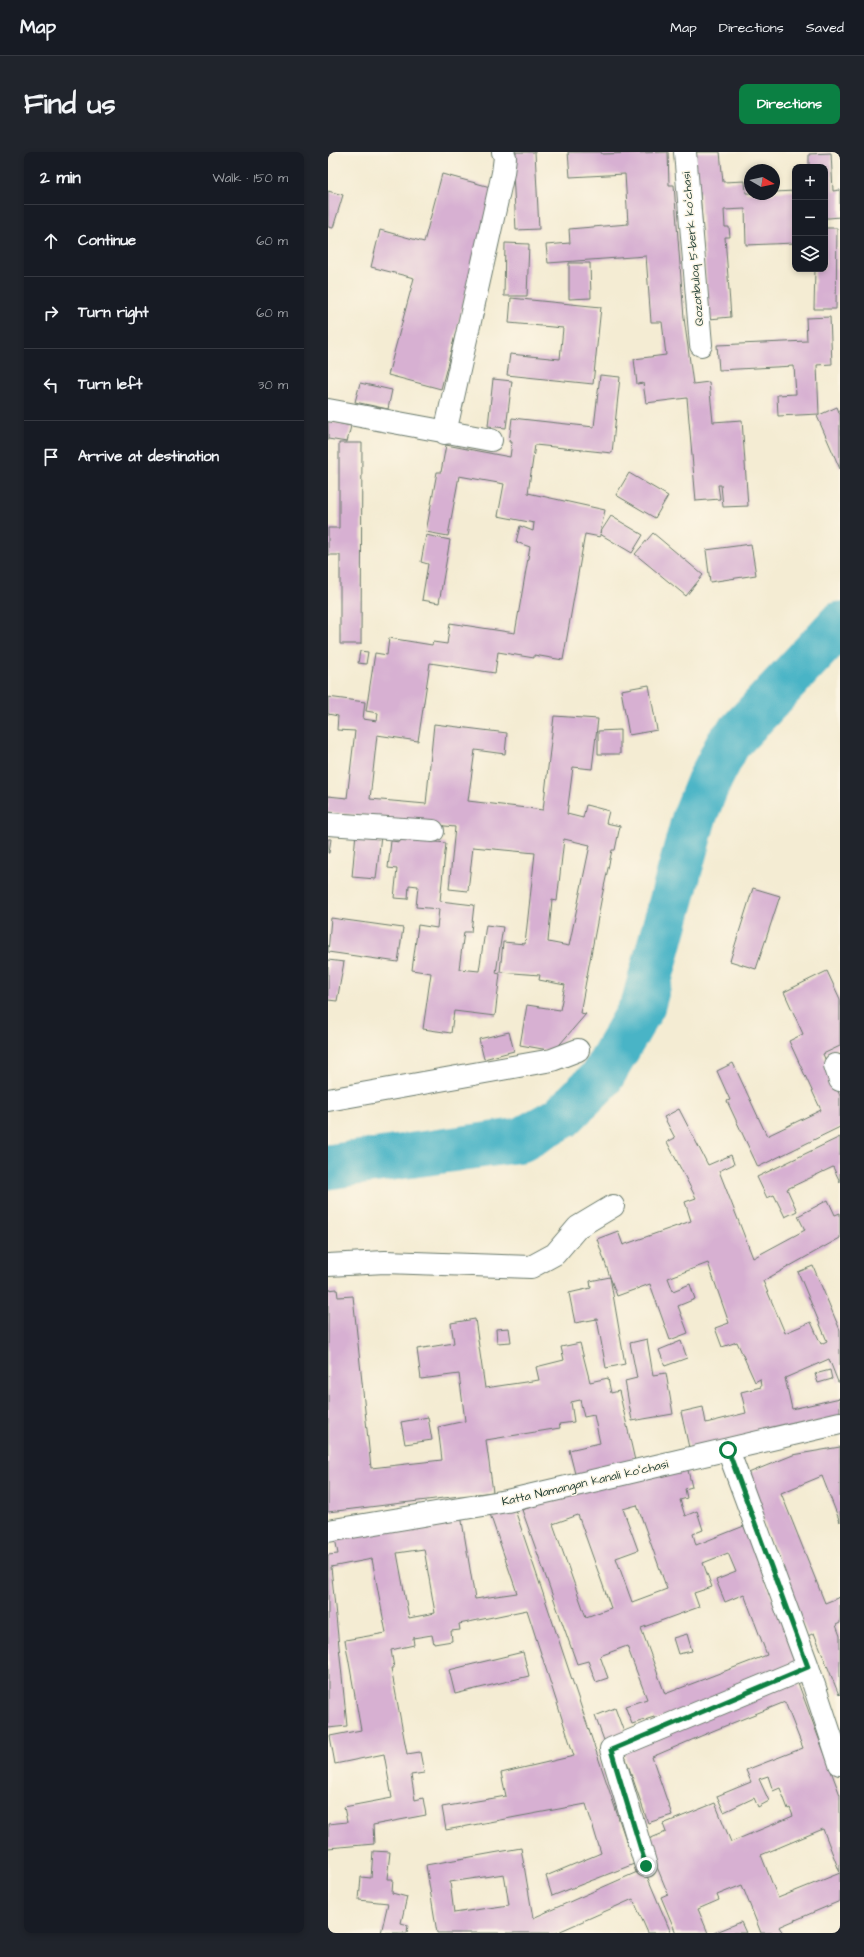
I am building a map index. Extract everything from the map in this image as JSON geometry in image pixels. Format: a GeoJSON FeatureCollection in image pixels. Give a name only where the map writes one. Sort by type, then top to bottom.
{"type":"FeatureCollection","features":[{"type":"Feature","properties":{"kind":"street"},"geometry":{"type":"LineString","coordinates":[[445,432],[503,173],[505,157],[503,152]]}},
{"type":"Feature","properties":{"kind":"street","name":"Qozonbuloq 5-berk koʻchasi"},"geometry":{"type":"LineString","coordinates":[[685,152],[701,345]]}},
{"type":"Feature","properties":{"kind":"street"},"geometry":{"type":"LineString","coordinates":[[328,410],[491,440]]}},
{"type":"Feature","properties":{"kind":"street"},"geometry":{"type":"LineString","coordinates":[[328,824],[433,831]]}},
{"type":"Feature","properties":{"kind":"street"},"geometry":{"type":"LineString","coordinates":[[328,1100],[552,1060],[578,1050]]}},
{"type":"Feature","properties":{"kind":"street"},"geometry":{"type":"LineString","coordinates":[[328,1265],[385,1262],[531,1267],[554,1254],[578,1227],[613,1206]]}},
{"type":"Feature","properties":{"kind":"street","name":"Katta Namangan kanali koʻchasi"},"geometry":{"type":"LineString","coordinates":[[328,1531],[507,1501],[840,1423]]}},
{"type":"Feature","properties":{"kind":"street"},"geometry":{"type":"LineString","coordinates":[[728,1450],[808,1667],[840,1764]]}},
{"type":"Feature","properties":{"kind":"street"},"geometry":{"type":"LineString","coordinates":[[646,1866],[611,1750],[808,1667]]}},
{"type":"Feature","properties":{"kind":"building"},"geometry":{"type":"Polygon","coordinates":[[[512,152],[535,152],[539,229],[516,230],[512,152]]]}},
{"type":"Feature","properties":{"kind":"building"},"geometry":{"type":"Polygon","coordinates":[[[568,152],[601,152],[602,154],[668,152],[669,185],[674,185],[684,318],[693,384],[709,382],[713,422],[742,420],[748,506],[723,507],[721,485],[718,485],[720,499],[696,501],[687,398],[646,403],[643,383],[637,384],[634,359],[666,355],[662,322],[651,322],[646,256],[548,263],[546,245],[570,243],[569,229],[628,224],[625,174],[570,177],[568,152]]]}},
{"type":"Feature","properties":{"kind":"building"},"geometry":{"type":"Polygon","coordinates":[[[692,152],[720,152],[723,182],[744,181],[744,200],[780,200],[780,192],[792,191],[792,243],[746,245],[745,209],[724,210],[725,227],[729,227],[730,237],[725,237],[731,317],[709,319],[700,192],[696,192],[692,152]]]}},
{"type":"Feature","properties":{"kind":"building"},"geometry":{"type":"Polygon","coordinates":[[[831,153],[833,191],[840,190],[840,217],[828,218],[828,164],[809,164],[809,154],[831,153]]]}},
{"type":"Feature","properties":{"kind":"building"},"geometry":{"type":"Polygon","coordinates":[[[442,174],[494,188],[441,389],[388,375],[414,278],[371,267],[380,230],[424,242],[442,174]]]}},
{"type":"Feature","properties":{"kind":"building"},"geometry":{"type":"Polygon","coordinates":[[[328,191],[343,195],[333,228],[328,227],[328,191]]]}},
{"type":"Feature","properties":{"kind":"building"},"geometry":{"type":"Polygon","coordinates":[[[828,228],[837,228],[836,309],[814,309],[815,272],[828,272],[828,228]]]}},
{"type":"Feature","properties":{"kind":"building"},"geometry":{"type":"Polygon","coordinates":[[[505,243],[529,244],[527,296],[504,296],[505,243]]]}},
{"type":"Feature","properties":{"kind":"building"},"geometry":{"type":"Polygon","coordinates":[[[569,263],[590,263],[591,298],[569,299],[569,263]]]}},
{"type":"Feature","properties":{"kind":"building"},"geometry":{"type":"Polygon","coordinates":[[[511,298],[601,307],[593,384],[507,375],[510,354],[560,359],[563,328],[509,323],[511,298]]]}},
{"type":"Feature","properties":{"kind":"building"},"geometry":{"type":"Polygon","coordinates":[[[830,317],[832,364],[817,365],[819,414],[778,416],[777,395],[796,394],[794,366],[719,370],[717,345],[807,341],[806,318],[830,317]]]}},
{"type":"Feature","properties":{"kind":"building"},"geometry":{"type":"Polygon","coordinates":[[[600,375],[620,377],[612,453],[535,445],[528,493],[605,510],[600,533],[611,516],[643,535],[632,553],[600,534],[600,537],[585,534],[563,660],[534,655],[534,658],[498,652],[495,673],[430,663],[418,741],[377,735],[370,799],[426,804],[434,724],[507,733],[505,754],[475,750],[468,801],[543,810],[554,716],[598,719],[592,769],[573,767],[567,814],[583,818],[586,805],[609,811],[606,823],[620,826],[615,850],[612,850],[602,896],[580,1013],[586,1014],[554,1051],[520,1045],[527,1005],[560,1010],[565,985],[539,980],[540,975],[500,972],[503,942],[525,944],[535,853],[473,847],[468,891],[449,889],[455,827],[366,818],[368,816],[328,812],[328,796],[347,798],[355,731],[337,730],[338,716],[328,714],[328,697],[365,702],[363,719],[377,721],[378,713],[366,711],[375,653],[387,655],[389,638],[432,645],[433,642],[447,644],[450,623],[515,633],[530,547],[516,542],[520,526],[533,531],[534,523],[498,516],[504,484],[459,476],[448,536],[426,532],[437,472],[441,472],[446,445],[510,457],[512,442],[509,442],[512,418],[594,427],[600,375]],[[564,839],[557,901],[552,900],[548,942],[569,946],[590,845],[564,839]]]}},
{"type":"Feature","properties":{"kind":"building"},"geometry":{"type":"Polygon","coordinates":[[[493,379],[512,381],[506,428],[488,426],[493,379]]]}},
{"type":"Feature","properties":{"kind":"building"},"geometry":{"type":"Polygon","coordinates":[[[360,383],[392,390],[388,409],[355,402],[360,383]]]}},
{"type":"Feature","properties":{"kind":"building"},"geometry":{"type":"Polygon","coordinates":[[[837,407],[840,415],[840,469],[817,416],[837,407]]]}},
{"type":"Feature","properties":{"kind":"building"},"geometry":{"type":"Polygon","coordinates":[[[328,421],[351,426],[347,442],[328,439],[328,421]]]}},
{"type":"Feature","properties":{"kind":"building"},"geometry":{"type":"Polygon","coordinates":[[[339,443],[362,443],[361,644],[340,644],[340,555],[328,555],[328,528],[339,528],[339,443]]]}},
{"type":"Feature","properties":{"kind":"building"},"geometry":{"type":"Polygon","coordinates":[[[629,473],[668,496],[655,518],[616,495],[629,473]]]}},
{"type":"Feature","properties":{"kind":"building"},"geometry":{"type":"Polygon","coordinates":[[[653,533],[703,575],[686,596],[635,554],[653,533]]]}},
{"type":"Feature","properties":{"kind":"building"},"geometry":{"type":"Polygon","coordinates":[[[426,535],[450,540],[439,603],[422,600],[428,564],[421,562],[426,535]]]}},
{"type":"Feature","properties":{"kind":"building"},"geometry":{"type":"Polygon","coordinates":[[[751,544],[756,575],[710,582],[706,550],[751,544]]]}},
{"type":"Feature","properties":{"kind":"building"},"geometry":{"type":"Polygon","coordinates":[[[360,651],[368,652],[366,664],[358,663],[360,651]]]}},
{"type":"Feature","properties":{"kind":"building"},"geometry":{"type":"Polygon","coordinates":[[[649,685],[657,730],[629,735],[621,690],[649,685]]]}},
{"type":"Feature","properties":{"kind":"building"},"geometry":{"type":"Polygon","coordinates":[[[620,730],[620,754],[598,754],[598,731],[620,730]]]}},
{"type":"Feature","properties":{"kind":"building"},"geometry":{"type":"Polygon","coordinates":[[[356,832],[381,835],[376,879],[352,877],[356,832]]]}},
{"type":"Feature","properties":{"kind":"building"},"geometry":{"type":"Polygon","coordinates":[[[400,838],[446,843],[440,901],[474,905],[471,932],[464,932],[459,969],[479,971],[486,925],[503,927],[496,973],[500,974],[495,1016],[454,1011],[451,1033],[423,1029],[431,973],[412,970],[418,925],[437,928],[439,909],[416,907],[418,886],[409,885],[408,899],[394,898],[397,869],[388,868],[391,841],[400,842],[400,838]]]}},
{"type":"Feature","properties":{"kind":"building"},"geometry":{"type":"Polygon","coordinates":[[[328,839],[331,839],[329,853],[328,853],[328,839]]]}},
{"type":"Feature","properties":{"kind":"building"},"geometry":{"type":"Polygon","coordinates":[[[753,888],[780,896],[756,969],[730,961],[753,888]]]}},
{"type":"Feature","properties":{"kind":"building"},"geometry":{"type":"Polygon","coordinates":[[[331,918],[403,928],[398,962],[328,952],[331,918]]]}},
{"type":"Feature","properties":{"kind":"building"},"geometry":{"type":"Polygon","coordinates":[[[328,960],[344,962],[337,1001],[328,1000],[328,960]]]}},
{"type":"Feature","properties":{"kind":"building"},"geometry":{"type":"Polygon","coordinates":[[[827,971],[840,999],[840,1046],[823,1054],[840,1096],[840,1127],[758,1167],[727,1101],[730,1100],[717,1071],[733,1063],[767,1136],[821,1110],[789,1041],[803,1034],[784,992],[827,971]]]}},
{"type":"Feature","properties":{"kind":"building"},"geometry":{"type":"Polygon","coordinates":[[[509,1032],[514,1051],[484,1059],[479,1039],[509,1032]]]}},
{"type":"Feature","properties":{"kind":"building"},"geometry":{"type":"Polygon","coordinates":[[[679,1109],[708,1165],[731,1155],[734,1164],[719,1171],[753,1258],[805,1230],[798,1216],[828,1200],[835,1215],[840,1213],[840,1238],[763,1281],[785,1333],[811,1322],[821,1344],[827,1341],[798,1272],[813,1266],[840,1330],[840,1382],[838,1382],[829,1359],[785,1378],[792,1409],[840,1398],[840,1417],[690,1452],[681,1412],[703,1407],[706,1423],[746,1413],[741,1392],[761,1387],[760,1379],[755,1382],[737,1342],[722,1347],[715,1328],[729,1323],[708,1263],[668,1278],[673,1291],[690,1284],[695,1299],[678,1306],[688,1333],[670,1340],[650,1284],[617,1296],[597,1239],[618,1231],[623,1245],[691,1221],[685,1202],[696,1198],[667,1142],[675,1138],[664,1117],[679,1109]]]}},
{"type":"Feature","properties":{"kind":"building"},"geometry":{"type":"Polygon","coordinates":[[[840,1137],[840,1182],[833,1167],[787,1189],[797,1211],[785,1217],[774,1195],[767,1198],[757,1177],[840,1137]]]}},
{"type":"Feature","properties":{"kind":"building"},"geometry":{"type":"Polygon","coordinates":[[[610,1277],[625,1364],[606,1368],[597,1319],[575,1323],[569,1293],[591,1288],[590,1281],[610,1277]]]}},
{"type":"Feature","properties":{"kind":"building"},"geometry":{"type":"Polygon","coordinates":[[[337,1289],[338,1297],[353,1296],[371,1468],[442,1460],[438,1427],[465,1421],[459,1374],[421,1379],[417,1349],[454,1343],[451,1323],[475,1319],[485,1388],[539,1380],[536,1367],[564,1360],[561,1347],[580,1343],[590,1382],[608,1378],[611,1393],[619,1391],[636,1465],[576,1478],[569,1450],[600,1443],[594,1415],[584,1417],[580,1400],[571,1402],[574,1422],[559,1424],[560,1428],[486,1440],[493,1492],[328,1512],[328,1290],[337,1289]]]}},
{"type":"Feature","properties":{"kind":"building"},"geometry":{"type":"Polygon","coordinates":[[[509,1328],[511,1342],[497,1343],[496,1329],[509,1328]]]}},
{"type":"Feature","properties":{"kind":"building"},"geometry":{"type":"Polygon","coordinates":[[[647,1339],[653,1375],[666,1373],[673,1414],[632,1421],[625,1381],[637,1378],[630,1343],[647,1339]]]}},
{"type":"Feature","properties":{"kind":"building"},"geometry":{"type":"Polygon","coordinates":[[[681,1341],[687,1358],[665,1366],[659,1350],[681,1341]]]}},
{"type":"Feature","properties":{"kind":"building"},"geometry":{"type":"Polygon","coordinates":[[[830,1370],[832,1379],[818,1383],[815,1374],[830,1370]]]}},
{"type":"Feature","properties":{"kind":"building"},"geometry":{"type":"Polygon","coordinates":[[[428,1417],[432,1440],[405,1444],[401,1422],[428,1417]]]}},
{"type":"Feature","properties":{"kind":"building"},"geometry":{"type":"Polygon","coordinates":[[[840,1447],[840,1522],[822,1476],[781,1493],[825,1603],[840,1597],[840,1623],[836,1625],[840,1636],[839,1695],[814,1633],[808,1636],[746,1474],[793,1455],[840,1447]]]}},
{"type":"Feature","properties":{"kind":"building"},"geometry":{"type":"Polygon","coordinates":[[[686,1462],[692,1487],[685,1489],[687,1498],[680,1500],[685,1516],[697,1511],[703,1530],[693,1534],[696,1545],[744,1526],[799,1666],[655,1720],[654,1717],[632,1724],[625,1706],[647,1699],[627,1646],[600,1656],[608,1678],[596,1682],[588,1661],[577,1664],[522,1510],[588,1489],[686,1462]],[[637,1505],[623,1509],[638,1550],[616,1558],[632,1602],[667,1589],[637,1505]],[[578,1515],[553,1524],[586,1617],[611,1608],[578,1515]],[[728,1553],[703,1563],[712,1587],[694,1593],[699,1607],[641,1628],[665,1694],[767,1655],[744,1594],[725,1602],[716,1580],[736,1572],[728,1553]]]}},
{"type":"Feature","properties":{"kind":"building"},"geometry":{"type":"Polygon","coordinates":[[[514,1507],[634,1864],[552,1896],[546,1876],[601,1853],[586,1804],[446,1830],[442,1807],[506,1796],[501,1773],[574,1756],[527,1610],[459,1624],[460,1630],[451,1631],[452,1641],[434,1644],[432,1635],[413,1638],[414,1645],[391,1650],[394,1668],[391,1668],[407,1754],[420,1752],[424,1773],[411,1775],[415,1800],[423,1798],[426,1815],[373,1825],[374,1844],[328,1848],[328,1824],[347,1822],[344,1807],[392,1798],[384,1754],[335,1764],[330,1736],[361,1730],[345,1640],[386,1633],[372,1559],[331,1567],[347,1726],[328,1728],[328,1555],[338,1554],[335,1538],[461,1515],[475,1599],[517,1593],[490,1514],[514,1507]],[[424,1549],[397,1553],[409,1618],[435,1613],[424,1549]]]}},
{"type":"Feature","properties":{"kind":"building"},"geometry":{"type":"Polygon","coordinates":[[[687,1634],[692,1651],[678,1654],[673,1638],[687,1634]]]}},
{"type":"Feature","properties":{"kind":"building"},"geometry":{"type":"Polygon","coordinates":[[[523,1652],[529,1676],[455,1694],[449,1670],[523,1652]]]}},
{"type":"Feature","properties":{"kind":"building"},"geometry":{"type":"Polygon","coordinates":[[[797,1680],[840,1795],[840,1873],[840,1901],[779,1927],[783,1933],[761,1933],[742,1885],[717,1895],[719,1900],[698,1909],[708,1933],[676,1933],[661,1897],[668,1894],[646,1840],[666,1832],[663,1824],[715,1803],[731,1842],[793,1816],[790,1808],[788,1809],[780,1788],[773,1791],[768,1776],[759,1779],[769,1801],[758,1807],[754,1798],[724,1812],[717,1796],[751,1782],[746,1770],[803,1748],[785,1702],[652,1757],[672,1815],[648,1823],[623,1750],[797,1680]],[[823,1829],[761,1855],[778,1898],[840,1873],[823,1829]]]}},
{"type":"Feature","properties":{"kind":"building"},"geometry":{"type":"Polygon","coordinates":[[[615,1708],[625,1735],[605,1743],[595,1716],[615,1708]]]}},
{"type":"Feature","properties":{"kind":"building"},"geometry":{"type":"Polygon","coordinates":[[[521,1848],[533,1918],[644,1869],[671,1933],[648,1933],[633,1899],[556,1933],[437,1933],[426,1865],[521,1848]],[[504,1874],[450,1882],[454,1913],[509,1905],[504,1874]]]}},
{"type":"Feature","properties":{"kind":"building"},"geometry":{"type":"Polygon","coordinates":[[[373,1851],[390,1852],[387,1879],[393,1879],[392,1893],[407,1897],[401,1923],[408,1925],[407,1933],[381,1933],[388,1903],[359,1900],[361,1877],[371,1878],[373,1851]]]}},
{"type":"Feature","properties":{"kind":"building"},"geometry":{"type":"Polygon","coordinates":[[[741,1922],[746,1933],[714,1933],[741,1922]]]}},
{"type":"Feature","properties":{"kind":"waterway"},"geometry":{"type":"LineString","coordinates":[[328,1167],[521,1140],[562,1117],[601,1078],[643,1005],[694,818],[708,783],[728,744],[840,624]]}},
{"type":"Feature","properties":{"kind":"route"},"geometry":{"type":"LineString","coordinates":[[646,1866],[611,1750],[808,1667],[728,1450]]}}]}
